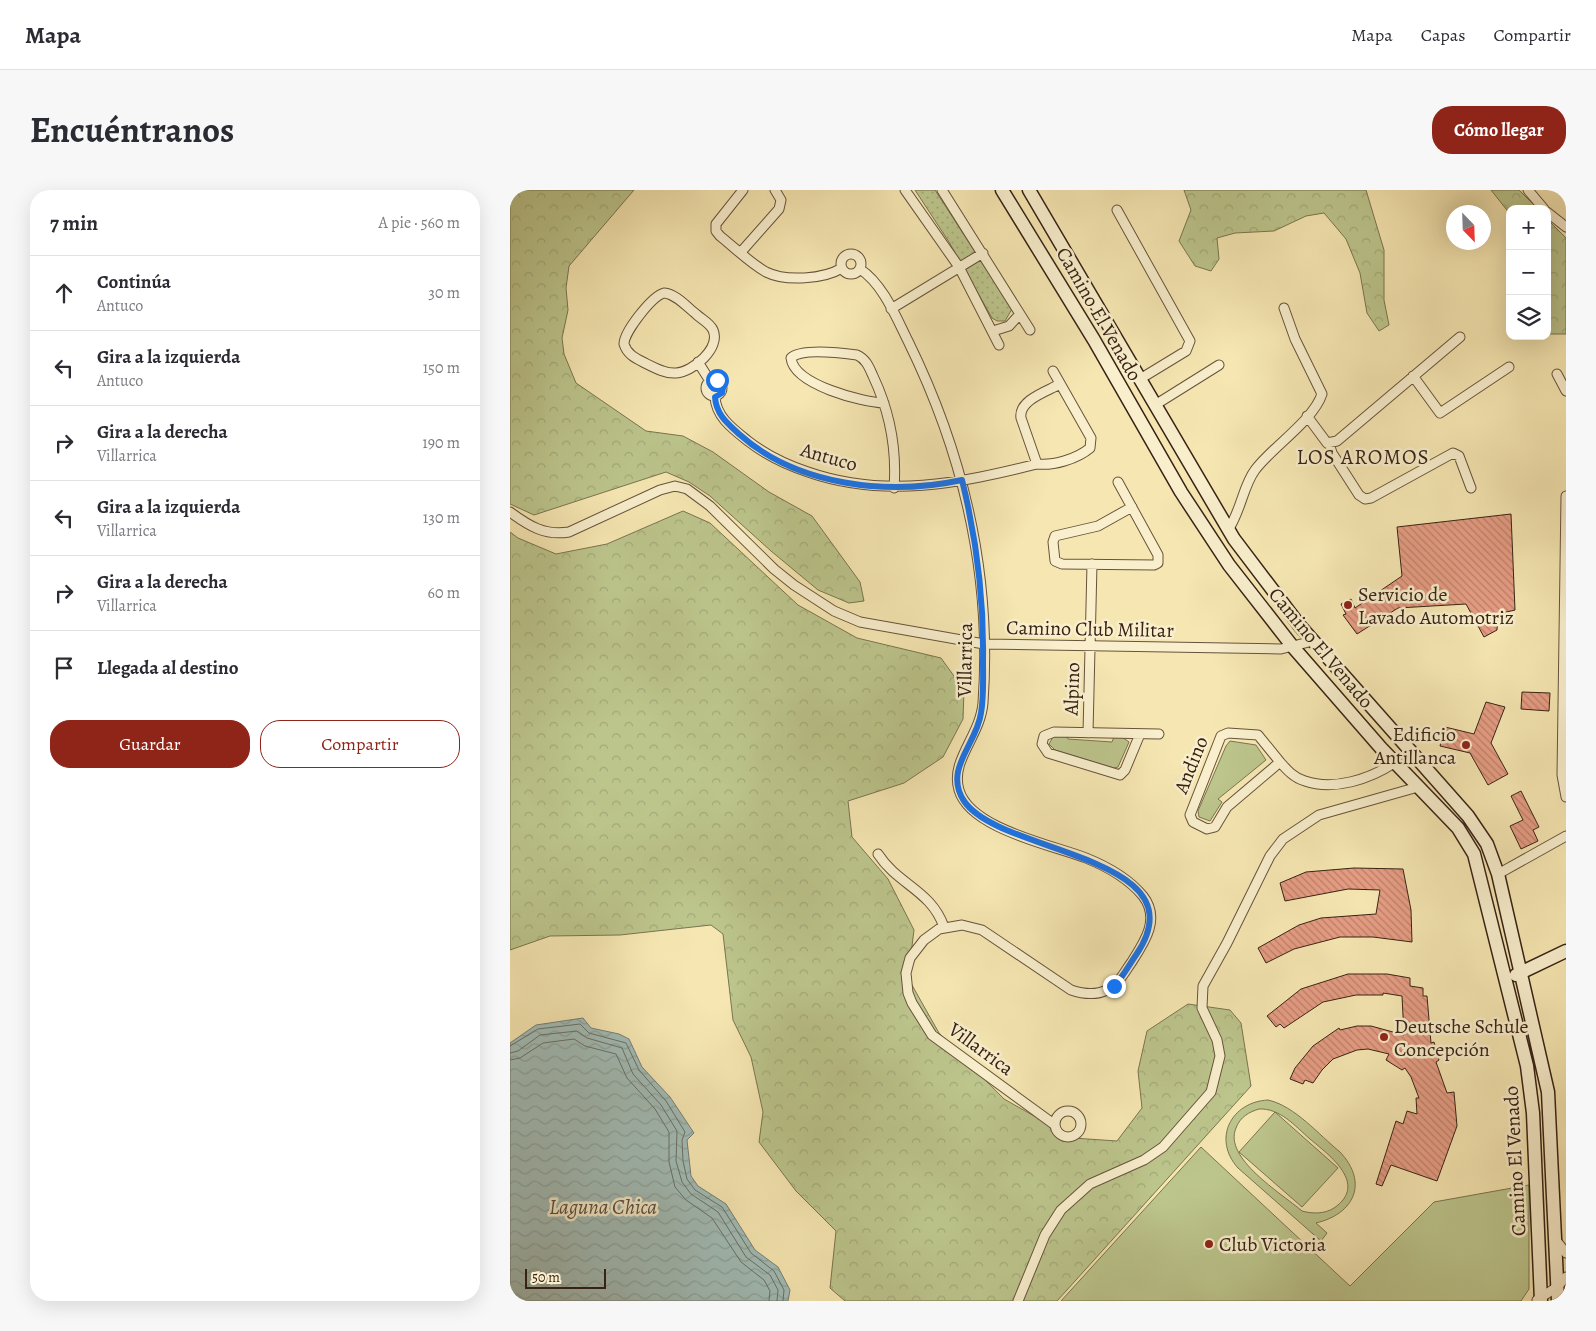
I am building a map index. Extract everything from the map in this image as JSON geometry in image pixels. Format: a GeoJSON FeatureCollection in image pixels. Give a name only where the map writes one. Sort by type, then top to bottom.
{"type":"FeatureCollection","features":[{"type":"Feature","properties":{"kind":"street"},"geometry":{"type":"LineString","coordinates":[[743,190],[718,221],[715,228],[720,236],[762,269],[777,275],[819,276],[842,268],[850,274],[856,273],[860,269]]}},
{"type":"Feature","properties":{"kind":"street"},"geometry":{"type":"LineString","coordinates":[[741,252],[779,209],[781,200],[775,190]]}},
{"type":"Feature","properties":{"kind":"street"},"geometry":{"type":"LineString","coordinates":[[906,190],[959,267],[999,345]]}},
{"type":"Feature","properties":{"kind":"street"},"geometry":{"type":"LineString","coordinates":[[942,190],[1030,330]]}},
{"type":"Feature","properties":{"kind":"street","name":"Camino El Venado"},"geometry":{"type":"LineString","coordinates":[[1002,190],[1201,524],[1242,582],[1293,647],[1394,763],[1458,828],[1474,854],[1522,1041],[1531,1091],[1539,1300]]}},
{"type":"Feature","properties":{"kind":"street","name":"Camino El Venado"},"geometry":{"type":"LineString","coordinates":[[1029,190],[1228,530],[1314,641],[1468,816],[1487,844],[1498,874],[1548,1092],[1558,1301]]}},
{"type":"Feature","properties":{"kind":"street"},"geometry":{"type":"LineString","coordinates":[[1528,190],[1541,205]]}},
{"type":"Feature","properties":{"kind":"street"},"geometry":{"type":"LineString","coordinates":[[1117,210],[1190,341],[1186,350],[1140,379]]}},
{"type":"Feature","properties":{"kind":"street"},"geometry":{"type":"LineString","coordinates":[[1551,215],[1566,227]]}},
{"type":"Feature","properties":{"kind":"street"},"geometry":{"type":"LineString","coordinates":[[1037,246],[1056,234]]}},
{"type":"Feature","properties":{"kind":"street"},"geometry":{"type":"LineString","coordinates":[[891,309],[982,253]]}},
{"type":"Feature","properties":{"kind":"street","name":"Villarrica"},"geometry":{"type":"LineString","coordinates":[[842,268],[841,262],[844,256],[853,254],[860,259],[860,269],[874,281],[891,309],[933,396],[962,480],[979,564],[984,644],[983,701],[980,721],[960,762],[957,772],[959,791],[965,802],[975,812],[1009,831],[1039,844],[1087,858],[1106,868],[1143,897],[1150,910],[1150,927],[1144,942],[1118,982],[1104,992],[1090,994],[1071,990],[982,930],[962,925],[944,927],[924,940],[914,951],[908,966],[908,993],[917,1012],[932,1035],[1055,1125]]}},
{"type":"Feature","properties":{"kind":"street"},"geometry":{"type":"LineString","coordinates":[[659,294],[673,295],[712,330],[713,344],[698,362],[686,371],[670,373],[641,361],[625,348],[624,340],[627,333],[659,294]]}},
{"type":"Feature","properties":{"kind":"street"},"geometry":{"type":"LineString","coordinates":[[1228,530],[1236,519],[1254,472],[1307,416],[1320,398],[1322,391],[1295,339],[1284,308]]}},
{"type":"Feature","properties":{"kind":"street"},"geometry":{"type":"LineString","coordinates":[[993,331],[1009,326],[1020,314]]}},
{"type":"Feature","properties":{"kind":"street"},"geometry":{"type":"LineString","coordinates":[[1329,443],[1337,441],[1460,337]]}},
{"type":"Feature","properties":{"kind":"street"},"geometry":{"type":"LineString","coordinates":[[884,403],[852,398],[828,389],[798,371],[792,364],[791,358],[795,354],[805,352],[861,356],[866,362],[884,403],[893,439],[894,488]]}},
{"type":"Feature","properties":{"kind":"street"},"geometry":{"type":"LineString","coordinates":[[698,362],[710,381]]}},
{"type":"Feature","properties":{"kind":"street"},"geometry":{"type":"LineString","coordinates":[[1155,405],[1219,365]]}},
{"type":"Feature","properties":{"kind":"street"},"geometry":{"type":"LineString","coordinates":[[1412,376],[1440,413],[1509,367]]}},
{"type":"Feature","properties":{"kind":"street"},"geometry":{"type":"LineString","coordinates":[[1037,464],[1021,418],[1021,410],[1026,403],[1060,384],[1053,371]]}},
{"type":"Feature","properties":{"kind":"street"},"geometry":{"type":"LineString","coordinates":[[1557,374],[1566,391]]}},
{"type":"Feature","properties":{"kind":"street"},"geometry":{"type":"LineString","coordinates":[[717,380],[722,385],[722,393],[715,397],[710,395],[706,391],[710,381],[717,380]]}},
{"type":"Feature","properties":{"kind":"street","name":"Antuco"},"geometry":{"type":"LineString","coordinates":[[715,397],[718,410],[726,422],[752,444],[772,457],[800,469],[839,481],[894,488],[928,486],[1037,464],[1046,465],[1077,456],[1086,451],[1092,444],[1091,438],[1060,384]]}},
{"type":"Feature","properties":{"kind":"street"},"geometry":{"type":"LineString","coordinates":[[1307,416],[1324,440],[1329,443],[1332,453],[1360,495],[1365,499],[1371,498],[1452,453],[1459,456],[1472,488]]}},
{"type":"Feature","properties":{"kind":"street"},"geometry":{"type":"LineString","coordinates":[[1118,482],[1132,507],[1158,555],[1159,561],[1154,565],[1092,564],[1057,562],[1054,558],[1054,538],[1098,526],[1132,507]]}},
{"type":"Feature","properties":{"kind":"street","name":"Camino Club Militar"},"geometry":{"type":"LineString","coordinates":[[510,512],[536,529],[556,534],[569,532],[660,490],[675,486],[687,489],[710,506],[774,569],[834,611],[860,622],[886,628],[984,644],[1281,649],[1314,641]]}},
{"type":"Feature","properties":{"kind":"street"},"geometry":{"type":"LineString","coordinates":[[1566,496],[1562,775],[1566,797]]}},
{"type":"Feature","properties":{"kind":"street","name":"Alpino"},"geometry":{"type":"LineString","coordinates":[[1088,733],[1092,564]]}},
{"type":"Feature","properties":{"kind":"street"},"geometry":{"type":"LineString","coordinates":[[1140,734],[1125,770],[1120,775],[1048,753],[1042,746],[1044,736],[1050,733],[1159,734]]}},
{"type":"Feature","properties":{"kind":"street","name":"Andino"},"geometry":{"type":"LineString","coordinates":[[1280,762],[1227,807],[1215,827],[1207,829],[1190,819],[1223,735],[1251,733],[1258,735],[1292,775],[1305,782],[1357,781],[1381,772],[1394,763]]}},
{"type":"Feature","properties":{"kind":"street"},"geometry":{"type":"LineString","coordinates":[[1018,1301],[1045,1235],[1061,1210],[1090,1184],[1136,1164],[1163,1147],[1211,1092],[1220,1056],[1217,1040],[1202,1008],[1203,986],[1227,943],[1270,856],[1283,839],[1319,815],[1418,787]]}},
{"type":"Feature","properties":{"kind":"street"},"geometry":{"type":"LineString","coordinates":[[1498,874],[1566,836]]}},
{"type":"Feature","properties":{"kind":"street"},"geometry":{"type":"LineString","coordinates":[[878,854],[896,876],[922,893],[933,904],[939,913],[944,927]]}},
{"type":"Feature","properties":{"kind":"street"},"geometry":{"type":"LineString","coordinates":[[1506,976],[1522,974],[1566,951]]}},
{"type":"Feature","properties":{"kind":"street"},"geometry":{"type":"LineString","coordinates":[[1555,1239],[1566,1253]]}},
{"type":"Feature","properties":{"kind":"street"},"geometry":{"type":"LineString","coordinates":[[1539,1300],[1557,1287],[1566,1277]]}},
{"type":"Feature","properties":{"kind":"green space"},"geometry":{"type":"Polygon","coordinates":[[[510,190],[634,190],[569,266],[566,288],[568,310],[562,338],[564,354],[576,383],[646,431],[683,436],[713,452],[769,492],[812,516],[860,582],[864,601],[849,603],[818,590],[710,496],[689,482],[666,472],[534,515],[510,504],[510,190]]]}},
{"type":"Feature","properties":{"kind":"green space"},"geometry":{"type":"Polygon","coordinates":[[[915,190],[935,190],[1012,309],[1005,321],[997,321],[992,318],[949,242],[915,190]]]}},
{"type":"Feature","properties":{"kind":"green space"},"geometry":{"type":"Polygon","coordinates":[[[1184,190],[1366,190],[1384,250],[1384,300],[1389,325],[1379,331],[1367,313],[1360,273],[1346,239],[1324,213],[1306,216],[1274,231],[1235,233],[1217,238],[1219,259],[1211,271],[1195,266],[1179,241],[1191,210],[1184,190]]]}},
{"type":"Feature","properties":{"kind":"green space"},"geometry":{"type":"Polygon","coordinates":[[[1491,190],[1519,190],[1534,205],[1506,205],[1506,209],[1491,190]]]}},
{"type":"Feature","properties":{"kind":"green space"},"geometry":{"type":"Polygon","coordinates":[[[1551,223],[1566,238],[1566,334],[1551,334],[1551,223]]]}},
{"type":"Feature","properties":{"kind":"green space"},"geometry":{"type":"Polygon","coordinates":[[[683,511],[710,523],[798,605],[857,638],[941,658],[964,690],[963,719],[943,757],[904,783],[848,801],[852,837],[888,879],[914,930],[908,978],[939,1033],[1004,1099],[1073,1138],[1117,1141],[1142,1108],[1138,1071],[1147,1031],[1188,1004],[1230,1010],[1241,1023],[1251,1086],[1057,1301],[845,1301],[830,1288],[836,1231],[796,1191],[759,1142],[763,1112],[751,1057],[733,1020],[723,934],[711,925],[620,935],[550,936],[510,950],[510,532],[518,538],[556,554],[607,544],[683,511]]]}},
{"type":"Feature","properties":{"kind":"green space"},"geometry":{"type":"Polygon","coordinates":[[[1066,735],[1068,739],[1112,742],[1114,737],[1122,737],[1129,742],[1118,767],[1114,768],[1055,750],[1049,744],[1053,737],[1066,735]]]}},
{"type":"Feature","properties":{"kind":"green space"},"geometry":{"type":"Polygon","coordinates":[[[1230,741],[1256,745],[1266,760],[1218,799],[1222,802],[1210,821],[1199,817],[1198,811],[1226,746],[1230,741]]]}},
{"type":"Feature","properties":{"kind":"green space"},"geometry":{"type":"Polygon","coordinates":[[[1268,1100],[1288,1108],[1340,1152],[1349,1164],[1354,1175],[1355,1186],[1353,1196],[1348,1205],[1340,1212],[1329,1219],[1316,1223],[1327,1233],[1321,1241],[1238,1168],[1230,1157],[1226,1134],[1229,1124],[1244,1107],[1255,1102],[1268,1100]],[[1259,1109],[1248,1113],[1242,1118],[1236,1128],[1234,1139],[1238,1151],[1246,1163],[1268,1185],[1302,1211],[1318,1213],[1334,1208],[1344,1199],[1348,1189],[1347,1180],[1342,1170],[1327,1153],[1293,1124],[1274,1111],[1259,1109]]]}},
{"type":"Feature","properties":{"kind":"green space"},"geometry":{"type":"Polygon","coordinates":[[[1275,1112],[1338,1168],[1302,1207],[1239,1152],[1275,1112]]]}},
{"type":"Feature","properties":{"kind":"green space","name":"Club Victoria"},"geometry":{"type":"Polygon","coordinates":[[[1201,1147],[1350,1286],[1434,1202],[1529,1185],[1529,1289],[1521,1301],[1061,1301],[1201,1147]]]}},
{"type":"Feature","properties":{"kind":"water","name":"Laguna Chica"},"geometry":{"type":"Polygon","coordinates":[[[583,1018],[591,1028],[619,1034],[629,1039],[642,1067],[670,1097],[694,1133],[687,1140],[691,1176],[698,1186],[726,1204],[755,1250],[778,1267],[790,1290],[788,1301],[510,1301],[510,1043],[536,1025],[583,1018]]]}},
{"type":"Feature","properties":{"kind":"building"},"geometry":{"type":"Polygon","coordinates":[[[1511,514],[1515,610],[1498,614],[1497,630],[1484,637],[1466,604],[1398,608],[1357,634],[1343,615],[1346,614],[1341,604],[1351,599],[1355,608],[1402,576],[1397,527],[1511,514]]]}},
{"type":"Feature","properties":{"kind":"building"},"geometry":{"type":"Polygon","coordinates":[[[1522,692],[1550,693],[1549,711],[1521,709],[1522,692]]]}},
{"type":"Feature","properties":{"kind":"building","name":"Edificio Antillanca"},"geometry":{"type":"Polygon","coordinates":[[[1486,702],[1505,707],[1491,743],[1508,774],[1488,785],[1470,753],[1440,746],[1445,727],[1474,734],[1486,702]]]}},
{"type":"Feature","properties":{"kind":"building"},"geometry":{"type":"Polygon","coordinates":[[[1521,791],[1539,827],[1533,830],[1538,841],[1521,849],[1510,826],[1523,820],[1511,796],[1521,791]]]}},
{"type":"Feature","properties":{"kind":"building"},"geometry":{"type":"Polygon","coordinates":[[[1354,868],[1403,869],[1411,910],[1412,942],[1373,937],[1340,937],[1294,949],[1266,963],[1258,948],[1299,925],[1321,918],[1376,914],[1380,890],[1348,889],[1285,901],[1280,883],[1306,872],[1354,868]]]}},
{"type":"Feature","properties":{"kind":"building"},"geometry":{"type":"Polygon","coordinates":[[[1348,974],[1387,974],[1410,978],[1410,986],[1423,988],[1423,996],[1427,996],[1431,1043],[1434,1042],[1439,1060],[1436,1062],[1447,1093],[1454,1092],[1457,1126],[1437,1181],[1391,1165],[1382,1186],[1376,1184],[1396,1121],[1403,1124],[1407,1111],[1417,1114],[1416,1098],[1419,1098],[1411,1077],[1405,1068],[1402,1070],[1386,1060],[1389,1054],[1368,1049],[1357,1050],[1333,1059],[1313,1083],[1305,1080],[1303,1084],[1290,1079],[1295,1068],[1313,1046],[1339,1028],[1340,1030],[1357,1026],[1371,1026],[1404,1035],[1402,996],[1383,993],[1383,995],[1356,995],[1323,1002],[1284,1028],[1280,1024],[1276,1027],[1267,1016],[1301,989],[1348,974]]]}},
{"type":"Feature","properties":{"kind":"place","name":"Servicio de Lavado Automotriz"},"geometry":{"type":"Point","coordinates":[1348,605]}},
{"type":"Feature","properties":{"kind":"place","name":"Edificio Antillanca"},"geometry":{"type":"Point","coordinates":[1466,745]}},
{"type":"Feature","properties":{"kind":"place","name":"Deutsche Schule Concepción"},"geometry":{"type":"Point","coordinates":[1384,1037]}},
{"type":"Feature","properties":{"kind":"place","name":"Club Victoria"},"geometry":{"type":"Point","coordinates":[1209,1244]}},
{"type":"Feature","properties":{"kind":"district","name":"LOS AROMOS"},"geometry":{"type":"Point","coordinates":[1363,457]}},
{"type":"Feature","properties":{"kind":"route"},"geometry":{"type":"LineString","coordinates":[[717,380],[723,388],[722,393],[715,397],[715,401],[721,416],[726,422],[763,452],[800,469],[839,481],[875,487],[911,488],[962,480],[977,548],[983,596],[984,644],[982,712],[978,728],[958,768],[959,791],[968,806],[1002,828],[1039,844],[1095,862],[1124,880],[1143,897],[1151,914],[1148,934],[1114,986]]}}]}
